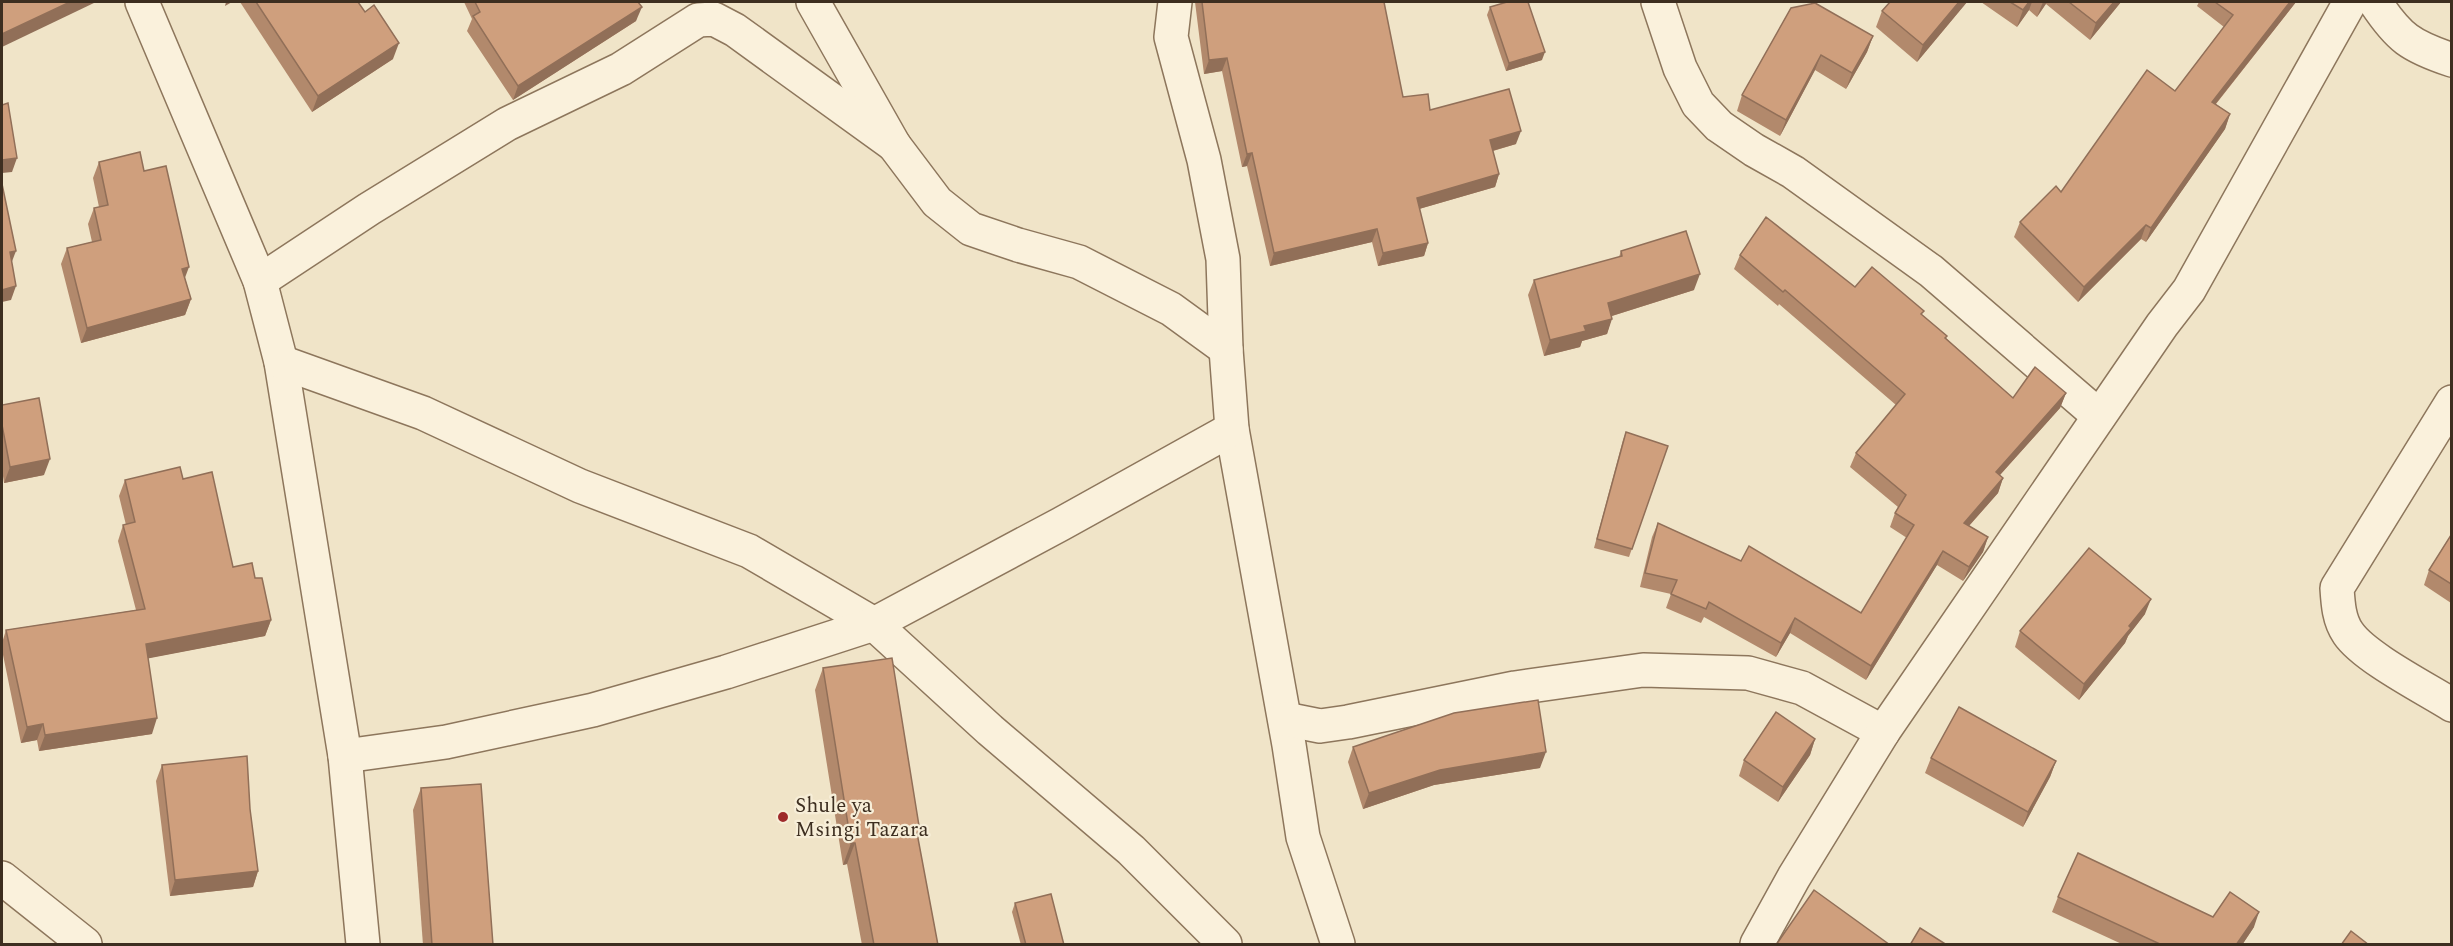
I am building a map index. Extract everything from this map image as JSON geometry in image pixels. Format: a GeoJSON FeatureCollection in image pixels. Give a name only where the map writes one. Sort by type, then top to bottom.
{"type":"FeatureCollection","features":[{"type":"Feature","properties":{"kind":"street"},"geometry":{"type":"LineString","coordinates":[[142,2],[260,281],[281,362],[345,756],[363,945]]}},
{"type":"Feature","properties":{"kind":"street"},"geometry":{"type":"LineString","coordinates":[[813,2],[894,145],[937,202],[971,229],[1079,262],[1171,309],[1226,350]]}},
{"type":"Feature","properties":{"kind":"street"},"geometry":{"type":"LineString","coordinates":[[1175,2],[1171,37],[1204,160],[1224,259],[1226,350],[1232,429],[1285,718],[1303,837],[1338,945]]}},
{"type":"Feature","properties":{"kind":"street"},"geometry":{"type":"LineString","coordinates":[[1658,2],[1680,68],[1698,104],[1719,126],[1754,150],[1793,172],[1931,271],[2099,416]]}},
{"type":"Feature","properties":{"kind":"street"},"geometry":{"type":"LineString","coordinates":[[1757,945],[1794,877],[1882,732],[2162,325],[2189,290],[2350,2]]}},
{"type":"Feature","properties":{"kind":"street"},"geometry":{"type":"LineString","coordinates":[[2374,2],[2397,33],[2422,50],[2451,60]]}},
{"type":"Feature","properties":{"kind":"street"},"geometry":{"type":"LineString","coordinates":[[260,281],[369,209],[507,124],[621,69],[698,20],[714,19],[735,30],[894,145]]}},
{"type":"Feature","properties":{"kind":"street"},"geometry":{"type":"LineString","coordinates":[[281,362],[423,413],[580,486],[749,551],[874,624],[990,730],[1131,850],[1225,945]]}},
{"type":"Feature","properties":{"kind":"street"},"geometry":{"type":"LineString","coordinates":[[2451,402],[2337,588],[2339,610],[2346,631],[2358,647],[2451,705]]}},
{"type":"Feature","properties":{"kind":"street"},"geometry":{"type":"LineString","coordinates":[[345,756],[446,742],[593,710],[726,672],[874,624],[1232,429]]}},
{"type":"Feature","properties":{"kind":"street"},"geometry":{"type":"LineString","coordinates":[[1285,718],[1320,726],[1400,713],[1515,688],[1643,670],[1748,673],[1802,688],[1882,732]]}},
{"type":"Feature","properties":{"kind":"street"},"geometry":{"type":"LineString","coordinates":[[2,878],[85,945]]}},
{"type":"Feature","properties":{"kind":"building"},"geometry":{"type":"Polygon","coordinates":[[[2,2],[70,2],[2,34],[2,2]]]}},
{"type":"Feature","properties":{"kind":"building"},"geometry":{"type":"Polygon","coordinates":[[[256,2],[358,2],[365,12],[374,5],[399,43],[318,96],[256,2]]]}},
{"type":"Feature","properties":{"kind":"building"},"geometry":{"type":"Polygon","coordinates":[[[475,2],[638,2],[642,7],[518,86],[473,16],[480,12],[475,2]]]}},
{"type":"Feature","properties":{"kind":"building"},"geometry":{"type":"Polygon","coordinates":[[[1202,2],[1384,2],[1403,97],[1428,94],[1430,110],[1509,89],[1521,131],[1490,140],[1499,174],[1417,198],[1428,243],[1383,253],[1377,229],[1274,253],[1252,153],[1247,154],[1227,58],[1209,60],[1202,2]]]}},
{"type":"Feature","properties":{"kind":"building"},"geometry":{"type":"Polygon","coordinates":[[[1507,2],[1528,2],[1545,52],[1509,63],[1490,7],[1507,2]]]}},
{"type":"Feature","properties":{"kind":"building"},"geometry":{"type":"Polygon","coordinates":[[[1890,2],[1959,2],[1923,45],[1882,11],[1890,2]]]}},
{"type":"Feature","properties":{"kind":"building"},"geometry":{"type":"Polygon","coordinates":[[[2010,2],[2029,2],[2023,10],[2010,2]]]}},
{"type":"Feature","properties":{"kind":"building"},"geometry":{"type":"Polygon","coordinates":[[[2069,2],[2114,2],[2096,23],[2069,2]]]}},
{"type":"Feature","properties":{"kind":"building"},"geometry":{"type":"Polygon","coordinates":[[[2215,2],[2290,2],[2212,102],[2230,114],[2151,228],[2146,225],[2084,287],[2020,222],[2056,186],[2061,192],[2147,70],[2175,91],[2233,15],[2215,2]]]}},
{"type":"Feature","properties":{"kind":"building"},"geometry":{"type":"Polygon","coordinates":[[[1815,3],[1873,36],[1852,73],[1821,55],[1786,120],[1742,95],[1791,8],[1815,3]]]}},
{"type":"Feature","properties":{"kind":"building"},"geometry":{"type":"Polygon","coordinates":[[[8,103],[17,158],[2,160],[2,105],[8,103]]]}},
{"type":"Feature","properties":{"kind":"building"},"geometry":{"type":"Polygon","coordinates":[[[140,152],[144,171],[166,166],[189,267],[182,269],[191,299],[87,328],[67,248],[101,240],[94,208],[108,205],[99,162],[140,152]]]}},
{"type":"Feature","properties":{"kind":"building"},"geometry":{"type":"Polygon","coordinates":[[[2,184],[16,251],[10,252],[16,286],[2,290],[2,184]]]}},
{"type":"Feature","properties":{"kind":"building"},"geometry":{"type":"Polygon","coordinates":[[[1766,217],[1855,287],[1872,267],[1924,311],[1921,314],[1947,336],[1945,338],[2013,398],[2035,367],[2066,393],[1996,472],[2003,478],[1964,523],[1988,537],[1969,567],[1943,551],[1871,666],[1795,618],[1781,643],[1709,602],[1706,609],[1671,594],[1677,580],[1645,573],[1658,523],[1741,561],[1749,546],[1861,613],[1914,525],[1895,513],[1906,495],[1856,453],[1905,394],[1785,290],[1783,292],[1740,255],[1766,217]]]}},
{"type":"Feature","properties":{"kind":"building"},"geometry":{"type":"Polygon","coordinates":[[[1686,231],[1700,274],[1608,303],[1612,319],[1584,326],[1586,331],[1550,340],[1534,280],[1622,256],[1621,251],[1686,231]]]}},
{"type":"Feature","properties":{"kind":"building"},"geometry":{"type":"Polygon","coordinates":[[[39,398],[50,459],[10,467],[2,425],[2,405],[39,398]]]}},
{"type":"Feature","properties":{"kind":"building"},"geometry":{"type":"Polygon","coordinates":[[[1626,432],[1668,446],[1632,549],[1597,539],[1626,432]]]}},
{"type":"Feature","properties":{"kind":"building"},"geometry":{"type":"Polygon","coordinates":[[[180,467],[183,479],[212,472],[233,567],[252,563],[255,578],[262,578],[271,620],[146,644],[157,718],[45,735],[43,724],[27,727],[6,630],[145,609],[123,525],[135,522],[125,480],[180,467]]]}},
{"type":"Feature","properties":{"kind":"building"},"geometry":{"type":"Polygon","coordinates":[[[2451,535],[2451,584],[2429,570],[2451,535]]]}},
{"type":"Feature","properties":{"kind":"building"},"geometry":{"type":"Polygon","coordinates":[[[2089,548],[2151,599],[2129,626],[2131,628],[2084,684],[2020,631],[2089,548]]]}},
{"type":"Feature","properties":{"kind":"building"},"geometry":{"type":"Polygon","coordinates":[[[892,658],[920,832],[917,833],[938,945],[874,945],[855,843],[851,843],[823,668],[892,658]]]}},
{"type":"Feature","properties":{"kind":"building"},"geometry":{"type":"Polygon","coordinates":[[[1538,700],[1546,752],[1440,770],[1369,793],[1353,747],[1454,713],[1538,700]]]}},
{"type":"Feature","properties":{"kind":"building"},"geometry":{"type":"Polygon","coordinates":[[[1959,707],[2056,761],[2028,812],[1931,758],[1959,707]]]}},
{"type":"Feature","properties":{"kind":"building"},"geometry":{"type":"Polygon","coordinates":[[[1776,712],[1815,739],[1783,787],[1744,760],[1776,712]]]}},
{"type":"Feature","properties":{"kind":"building"},"geometry":{"type":"Polygon","coordinates":[[[247,756],[250,809],[258,871],[175,880],[162,765],[247,756]]]}},
{"type":"Feature","properties":{"kind":"building"},"geometry":{"type":"Polygon","coordinates":[[[481,784],[493,945],[432,945],[421,788],[481,784]]]}},
{"type":"Feature","properties":{"kind":"building"},"geometry":{"type":"Polygon","coordinates":[[[2078,853],[2213,917],[2230,892],[2259,912],[2236,945],[2162,945],[2058,897],[2078,853]]]}},
{"type":"Feature","properties":{"kind":"building"},"geometry":{"type":"Polygon","coordinates":[[[1814,890],[1890,945],[1776,945],[1814,890]]]}},
{"type":"Feature","properties":{"kind":"building"},"geometry":{"type":"Polygon","coordinates":[[[1051,894],[1064,945],[1026,945],[1015,903],[1051,894]]]}},
{"type":"Feature","properties":{"kind":"building"},"geometry":{"type":"Polygon","coordinates":[[[1920,928],[1947,945],[1910,945],[1920,928]]]}},
{"type":"Feature","properties":{"kind":"building"},"geometry":{"type":"Polygon","coordinates":[[[2351,931],[2369,945],[2341,945],[2351,931]]]}},
{"type":"Feature","properties":{"kind":"place","name":"Shule ya Msingi Tazara"},"geometry":{"type":"Point","coordinates":[783,817]}}]}
